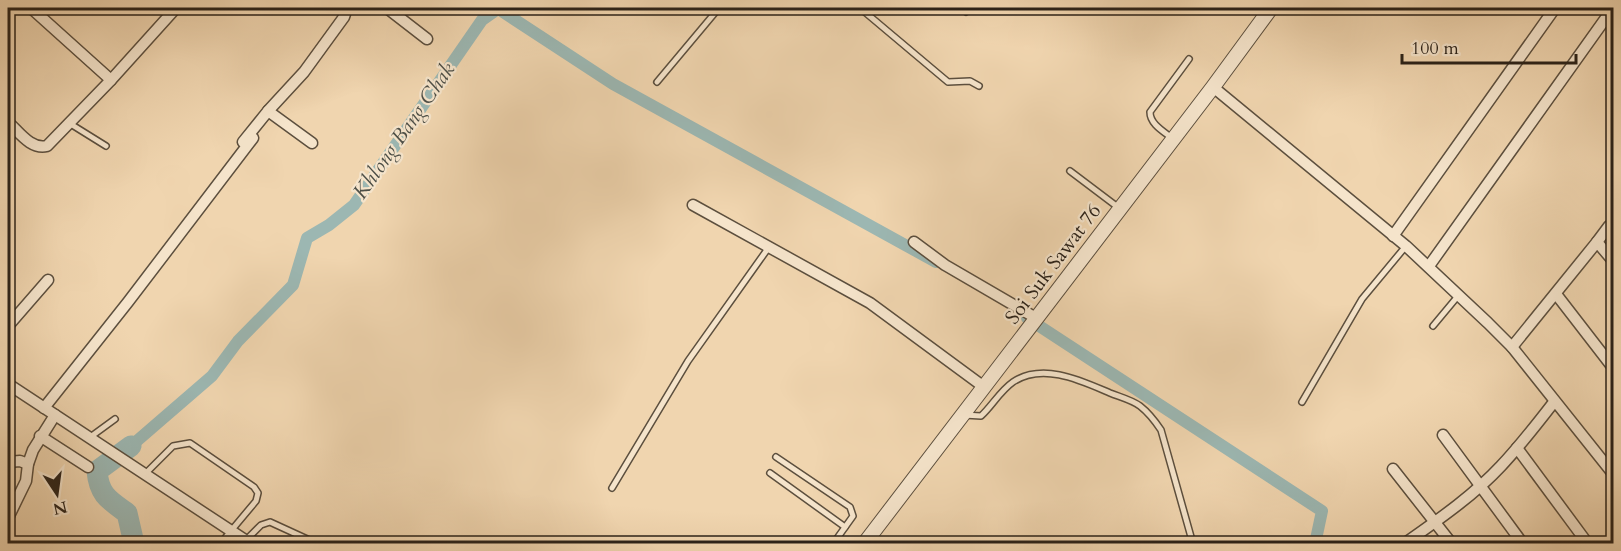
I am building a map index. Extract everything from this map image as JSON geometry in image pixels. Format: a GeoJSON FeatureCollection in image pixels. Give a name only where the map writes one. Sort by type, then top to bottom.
{"type":"FeatureCollection","features":[{"type":"Feature","properties":{"kind":"street"},"geometry":{"type":"LineString","coordinates":[[32,8],[111,80]]}},
{"type":"Feature","properties":{"kind":"street"},"geometry":{"type":"LineString","coordinates":[[8,122],[34,146],[40,148],[47,146],[176,8]]}},
{"type":"Feature","properties":{"kind":"street"},"geometry":{"type":"LineString","coordinates":[[208,186],[268,111],[304,72],[344,17],[347,8]]}},
{"type":"Feature","properties":{"kind":"street"},"geometry":{"type":"LineString","coordinates":[[387,8],[427,39]]}},
{"type":"Feature","properties":{"kind":"street","name":"Soi Suk Sawat 76"},"geometry":{"type":"LineString","coordinates":[[864,543],[1173,140],[1271,8]]}},
{"type":"Feature","properties":{"kind":"street"},"geometry":{"type":"LineString","coordinates":[[1393,236],[1555,8]]}},
{"type":"Feature","properties":{"kind":"street"},"geometry":{"type":"LineString","coordinates":[[1429,266],[1613,8]]}},
{"type":"Feature","properties":{"kind":"street"},"geometry":{"type":"LineString","coordinates":[[1213,87],[1406,246],[1459,295],[1512,347],[1614,475]]}},
{"type":"Feature","properties":{"kind":"street"},"geometry":{"type":"LineString","coordinates":[[268,111],[312,143]]}},
{"type":"Feature","properties":{"kind":"street"},"geometry":{"type":"LineString","coordinates":[[44,408],[128,303],[254,138]]}},
{"type":"Feature","properties":{"kind":"street"},"geometry":{"type":"LineString","coordinates":[[693,205],[870,303],[984,387]]}},
{"type":"Feature","properties":{"kind":"street"},"geometry":{"type":"LineString","coordinates":[[1512,347],[1609,226]]}},
{"type":"Feature","properties":{"kind":"street"},"geometry":{"type":"LineString","coordinates":[[914,242],[945,265],[1036,319]]}},
{"type":"Feature","properties":{"kind":"street"},"geometry":{"type":"LineString","coordinates":[[1597,242],[1614,262]]}},
{"type":"Feature","properties":{"kind":"street"},"geometry":{"type":"LineString","coordinates":[[8,326],[48,280]]}},
{"type":"Feature","properties":{"kind":"street"},"geometry":{"type":"LineString","coordinates":[[1556,294],[1614,369]]}},
{"type":"Feature","properties":{"kind":"street"},"geometry":{"type":"LineString","coordinates":[[8,384],[248,542]]}},
{"type":"Feature","properties":{"kind":"street"},"geometry":{"type":"LineString","coordinates":[[1404,543],[1436,522],[1480,486],[1517,448],[1554,402]]}},
{"type":"Feature","properties":{"kind":"street"},"geometry":{"type":"LineString","coordinates":[[8,518],[26,481],[28,464],[40,436],[55,415]]}},
{"type":"Feature","properties":{"kind":"street"},"geometry":{"type":"LineString","coordinates":[[1443,435],[1523,543]]}},
{"type":"Feature","properties":{"kind":"street"},"geometry":{"type":"LineString","coordinates":[[40,436],[88,466]]}},
{"type":"Feature","properties":{"kind":"street"},"geometry":{"type":"LineString","coordinates":[[1517,448],[1588,543]]}},
{"type":"Feature","properties":{"kind":"street"},"geometry":{"type":"LineString","coordinates":[[8,462],[20,461],[28,464]]}},
{"type":"Feature","properties":{"kind":"street"},"geometry":{"type":"LineString","coordinates":[[1393,469],[1452,543]]}},
{"type":"Feature","properties":{"kind":"lane"},"geometry":{"type":"LineString","coordinates":[[657,82],[719,8]]}},
{"type":"Feature","properties":{"kind":"lane"},"geometry":{"type":"LineString","coordinates":[[860,8],[948,82],[970,81],[979,86]]}},
{"type":"Feature","properties":{"kind":"lane"},"geometry":{"type":"LineString","coordinates":[[1173,140],[1153,122],[1150,112],[1189,59]]}},
{"type":"Feature","properties":{"kind":"lane"},"geometry":{"type":"LineString","coordinates":[[68,123],[106,146]]}},
{"type":"Feature","properties":{"kind":"lane"},"geometry":{"type":"LineString","coordinates":[[1070,171],[1120,209]]}},
{"type":"Feature","properties":{"kind":"lane"},"geometry":{"type":"LineString","coordinates":[[1302,402],[1362,299],[1406,246]]}},
{"type":"Feature","properties":{"kind":"lane"},"geometry":{"type":"LineString","coordinates":[[612,488],[688,361],[768,247]]}},
{"type":"Feature","properties":{"kind":"lane"},"geometry":{"type":"LineString","coordinates":[[1433,326],[1459,295]]}},
{"type":"Feature","properties":{"kind":"lane"},"geometry":{"type":"LineString","coordinates":[[963,415],[981,416],[1013,382],[1028,376],[1040,375],[1060,374],[1078,379],[1138,405],[1153,417],[1161,430],[1193,543]]}},
{"type":"Feature","properties":{"kind":"lane"},"geometry":{"type":"LineString","coordinates":[[89,438],[115,419]]}},
{"type":"Feature","properties":{"kind":"lane"},"geometry":{"type":"LineString","coordinates":[[145,474],[173,446],[190,442],[255,487],[258,493],[256,501],[220,543]]}},
{"type":"Feature","properties":{"kind":"lane"},"geometry":{"type":"LineString","coordinates":[[776,457],[850,507],[854,516],[833,543]]}},
{"type":"Feature","properties":{"kind":"lane"},"geometry":{"type":"LineString","coordinates":[[770,473],[845,527]]}},
{"type":"Feature","properties":{"kind":"lane"},"geometry":{"type":"LineString","coordinates":[[248,542],[261,525],[270,522],[318,543]]}},
{"type":"Feature","properties":{"kind":"waterway"},"geometry":{"type":"LineString","coordinates":[[497,8],[613,84],[936,262]]}},
{"type":"Feature","properties":{"kind":"waterway","name":"Khlong Bang Chak"},"geometry":{"type":"LineString","coordinates":[[131,446],[212,376],[238,341],[293,285],[307,238],[329,225],[354,205],[482,20],[499,8]]}},
{"type":"Feature","properties":{"kind":"waterway"},"geometry":{"type":"LineString","coordinates":[[1027,318],[1322,511],[1315,544]]}},
{"type":"Feature","properties":{"kind":"waterway","name":"Khlong Bang Chak"},"geometry":{"type":"LineString","coordinates":[[131,446],[97,471],[100,486],[106,496],[127,513],[132,544]]}}]}
